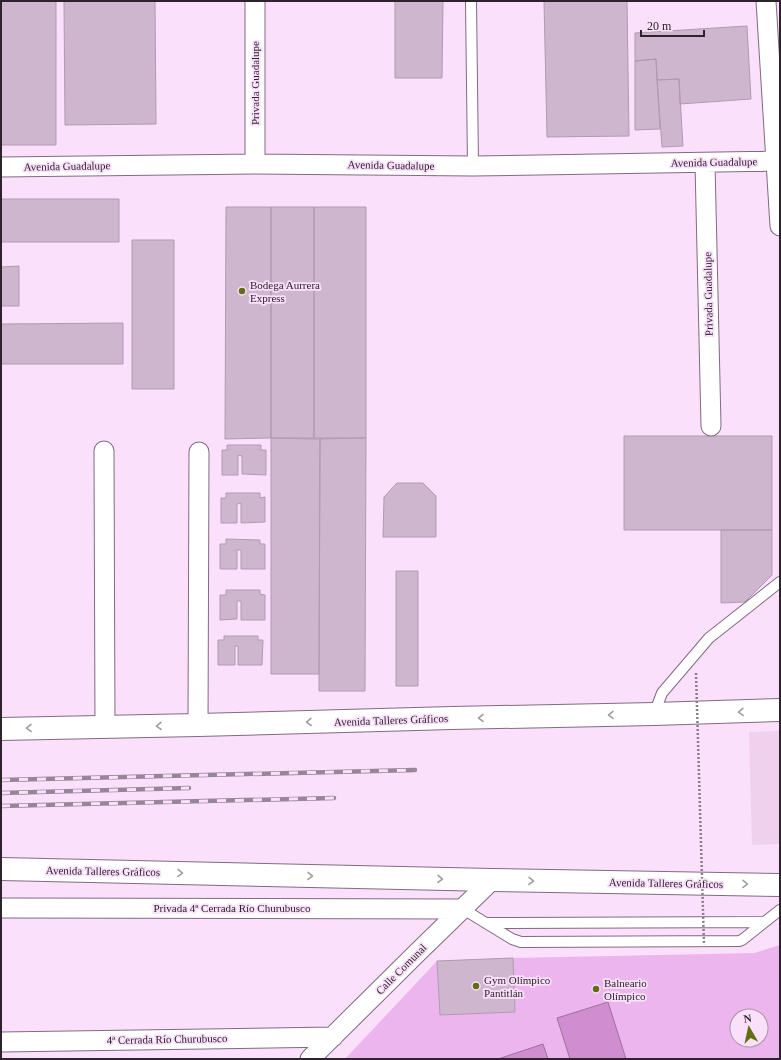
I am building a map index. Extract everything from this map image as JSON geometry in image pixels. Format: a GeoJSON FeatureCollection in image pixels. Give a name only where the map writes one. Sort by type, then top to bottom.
{"type":"FeatureCollection","features":[{"type":"Feature","properties":{"kind":"main road","name":"Avenida Talleres Gráficos"},"geometry":{"type":"LineString","coordinates":[[1,729],[780,710]]}},
{"type":"Feature","properties":{"kind":"main road","name":"Avenida Talleres Gráficos"},"geometry":{"type":"LineString","coordinates":[[1,869],[780,885]]}},
{"type":"Feature","properties":{"kind":"street","name":"Privada Guadalupe"},"geometry":{"type":"LineString","coordinates":[[255,1],[255,164]]}},
{"type":"Feature","properties":{"kind":"street"},"geometry":{"type":"LineString","coordinates":[[766,1],[778,161],[780,226]]}},
{"type":"Feature","properties":{"kind":"street","name":"Avenida Guadalupe"},"geometry":{"type":"LineString","coordinates":[[1,167],[255,164],[473,166],[778,161]]}},
{"type":"Feature","properties":{"kind":"street","name":"Privada Guadalupe"},"geometry":{"type":"LineString","coordinates":[[705,163],[711,426]]}},
{"type":"Feature","properties":{"kind":"street"},"geometry":{"type":"LineString","coordinates":[[104,452],[105,727]]}},
{"type":"Feature","properties":{"kind":"street"},"geometry":{"type":"LineString","coordinates":[[198,725],[199,452]]}},
{"type":"Feature","properties":{"kind":"street","name":"Calle Comunal"},"geometry":{"type":"LineString","coordinates":[[310,1059],[492,880]]}},
{"type":"Feature","properties":{"kind":"street","name":"Privada 4ª Cerrada Río Churubusco"},"geometry":{"type":"LineString","coordinates":[[1,908],[464,908]]}},
{"type":"Feature","properties":{"kind":"street","name":"4ª Cerrada Río Churubusco"},"geometry":{"type":"LineString","coordinates":[[1,1042],[333,1036]]}},
{"type":"Feature","properties":{"kind":"lane"},"geometry":{"type":"LineString","coordinates":[[471,1],[473,166]]}},
{"type":"Feature","properties":{"kind":"lane"},"geometry":{"type":"LineString","coordinates":[[654,714],[662,693],[709,638],[780,582]]}},
{"type":"Feature","properties":{"kind":"lane"},"geometry":{"type":"LineString","coordinates":[[464,908],[512,939],[521,942],[739,941],[780,910]]}},
{"type":"Feature","properties":{"kind":"lane"},"geometry":{"type":"LineString","coordinates":[[487,923],[763,922]]}},
{"type":"Feature","properties":{"kind":"path"},"geometry":{"type":"LineString","coordinates":[[696,673],[704,945]]}},
{"type":"Feature","properties":{"kind":"shaded area"},"geometry":{"type":"Polygon","coordinates":[[[780,731],[780,844],[752,845],[749,732],[780,731]]]}},
{"type":"Feature","properties":{"kind":"shaded area","name":"Balneario Olímpico"},"geometry":{"type":"Polygon","coordinates":[[[780,945],[780,1059],[345,1059],[437,961],[754,953],[780,945]]]}},
{"type":"Feature","properties":{"kind":"shaded area"},"geometry":{"type":"Polygon","coordinates":[[[608,1002],[626,1059],[570,1059],[557,1018],[608,1002]]]}},
{"type":"Feature","properties":{"kind":"shaded area"},"geometry":{"type":"Polygon","coordinates":[[[543,1044],[548,1059],[498,1059],[543,1044]]]}},
{"type":"Feature","properties":{"kind":"building"},"geometry":{"type":"Polygon","coordinates":[[[1,1],[56,1],[56,145],[1,145],[1,1]]]}},
{"type":"Feature","properties":{"kind":"building"},"geometry":{"type":"Polygon","coordinates":[[[64,1],[155,1],[156,124],[65,125],[64,1]]]}},
{"type":"Feature","properties":{"kind":"building"},"geometry":{"type":"Polygon","coordinates":[[[395,1],[443,1],[442,78],[395,78],[395,1]]]}},
{"type":"Feature","properties":{"kind":"building"},"geometry":{"type":"Polygon","coordinates":[[[544,1],[627,1],[629,136],[547,137],[544,1]]]}},
{"type":"Feature","properties":{"kind":"building"},"geometry":{"type":"Polygon","coordinates":[[[747,26],[751,99],[680,104],[679,79],[657,80],[656,59],[635,61],[635,33],[747,26]]]}},
{"type":"Feature","properties":{"kind":"building"},"geometry":{"type":"Polygon","coordinates":[[[656,59],[660,129],[635,130],[635,61],[656,59]]]}},
{"type":"Feature","properties":{"kind":"building"},"geometry":{"type":"Polygon","coordinates":[[[679,79],[683,146],[662,147],[657,80],[679,79]]]}},
{"type":"Feature","properties":{"kind":"building"},"geometry":{"type":"Polygon","coordinates":[[[1,199],[119,199],[119,242],[1,242],[1,199]]]}},
{"type":"Feature","properties":{"kind":"building"},"geometry":{"type":"Polygon","coordinates":[[[226,207],[271,207],[271,438],[225,439],[226,207]]]}},
{"type":"Feature","properties":{"kind":"building"},"geometry":{"type":"Polygon","coordinates":[[[271,207],[314,207],[314,439],[271,438],[271,207]]]}},
{"type":"Feature","properties":{"kind":"building"},"geometry":{"type":"Polygon","coordinates":[[[314,207],[366,207],[366,438],[314,439],[314,207]]]}},
{"type":"Feature","properties":{"kind":"building"},"geometry":{"type":"Polygon","coordinates":[[[132,240],[174,240],[174,389],[132,389],[132,240]]]}},
{"type":"Feature","properties":{"kind":"building"},"geometry":{"type":"Polygon","coordinates":[[[19,266],[19,306],[1,306],[1,267],[19,266]]]}},
{"type":"Feature","properties":{"kind":"building"},"geometry":{"type":"Polygon","coordinates":[[[123,323],[123,364],[1,364],[1,324],[123,323]]]}},
{"type":"Feature","properties":{"kind":"building"},"geometry":{"type":"Polygon","coordinates":[[[624,436],[772,436],[772,530],[624,530],[624,436]]]}},
{"type":"Feature","properties":{"kind":"building"},"geometry":{"type":"Polygon","coordinates":[[[271,438],[320,438],[319,674],[271,674],[271,438]]]}},
{"type":"Feature","properties":{"kind":"building"},"geometry":{"type":"Polygon","coordinates":[[[320,438],[366,438],[365,691],[319,691],[320,438]]]}},
{"type":"Feature","properties":{"kind":"building"},"geometry":{"type":"Polygon","coordinates":[[[227,445],[261,445],[261,450],[266,450],[266,475],[242,474],[242,456],[238,455],[238,475],[222,475],[222,450],[227,450],[227,445]]]}},
{"type":"Feature","properties":{"kind":"building"},"geometry":{"type":"Polygon","coordinates":[[[397,483],[423,483],[436,496],[436,537],[383,537],[384,497],[397,483]]]}},
{"type":"Feature","properties":{"kind":"building"},"geometry":{"type":"Polygon","coordinates":[[[226,493],[260,493],[260,498],[265,497],[265,522],[241,523],[241,503],[237,504],[237,523],[221,523],[221,498],[226,498],[226,493]]]}},
{"type":"Feature","properties":{"kind":"building"},"geometry":{"type":"Polygon","coordinates":[[[721,530],[772,530],[772,575],[745,602],[721,603],[721,530]]]}},
{"type":"Feature","properties":{"kind":"building"},"geometry":{"type":"Polygon","coordinates":[[[226,539],[260,540],[260,544],[265,544],[265,569],[241,569],[241,550],[237,550],[237,569],[220,569],[220,544],[226,544],[226,539]]]}},
{"type":"Feature","properties":{"kind":"building"},"geometry":{"type":"Polygon","coordinates":[[[396,571],[418,571],[418,686],[396,686],[396,571]]]}},
{"type":"Feature","properties":{"kind":"building"},"geometry":{"type":"Polygon","coordinates":[[[226,590],[260,590],[260,594],[265,595],[265,620],[241,620],[241,601],[237,601],[237,619],[220,620],[220,595],[226,595],[226,590]]]}},
{"type":"Feature","properties":{"kind":"building"},"geometry":{"type":"Polygon","coordinates":[[[224,636],[258,636],[258,640],[263,640],[262,665],[238,665],[238,646],[235,646],[235,665],[218,665],[218,640],[224,640],[224,636]]]}},
{"type":"Feature","properties":{"kind":"building","name":"Gym Olímpico Pantitlán"},"geometry":{"type":"Polygon","coordinates":[[[513,958],[515,1012],[440,1015],[437,961],[513,958]]]}},
{"type":"Feature","properties":{"kind":"railway"},"geometry":{"type":"LineString","coordinates":[[1,780],[415,770]]}},
{"type":"Feature","properties":{"kind":"railway"},"geometry":{"type":"LineString","coordinates":[[1,793],[189,788]]}},
{"type":"Feature","properties":{"kind":"railway"},"geometry":{"type":"LineString","coordinates":[[1,806],[334,798]]}},
{"type":"Feature","properties":{"kind":"place","name":"Bodega Aurrera Express"},"geometry":{"type":"Point","coordinates":[242,291]}},
{"type":"Feature","properties":{"kind":"place","name":"Gym Olímpico Pantitlán"},"geometry":{"type":"Point","coordinates":[476,986]}},
{"type":"Feature","properties":{"kind":"place","name":"Balneario Olímpico"},"geometry":{"type":"Point","coordinates":[596,989]}}]}
